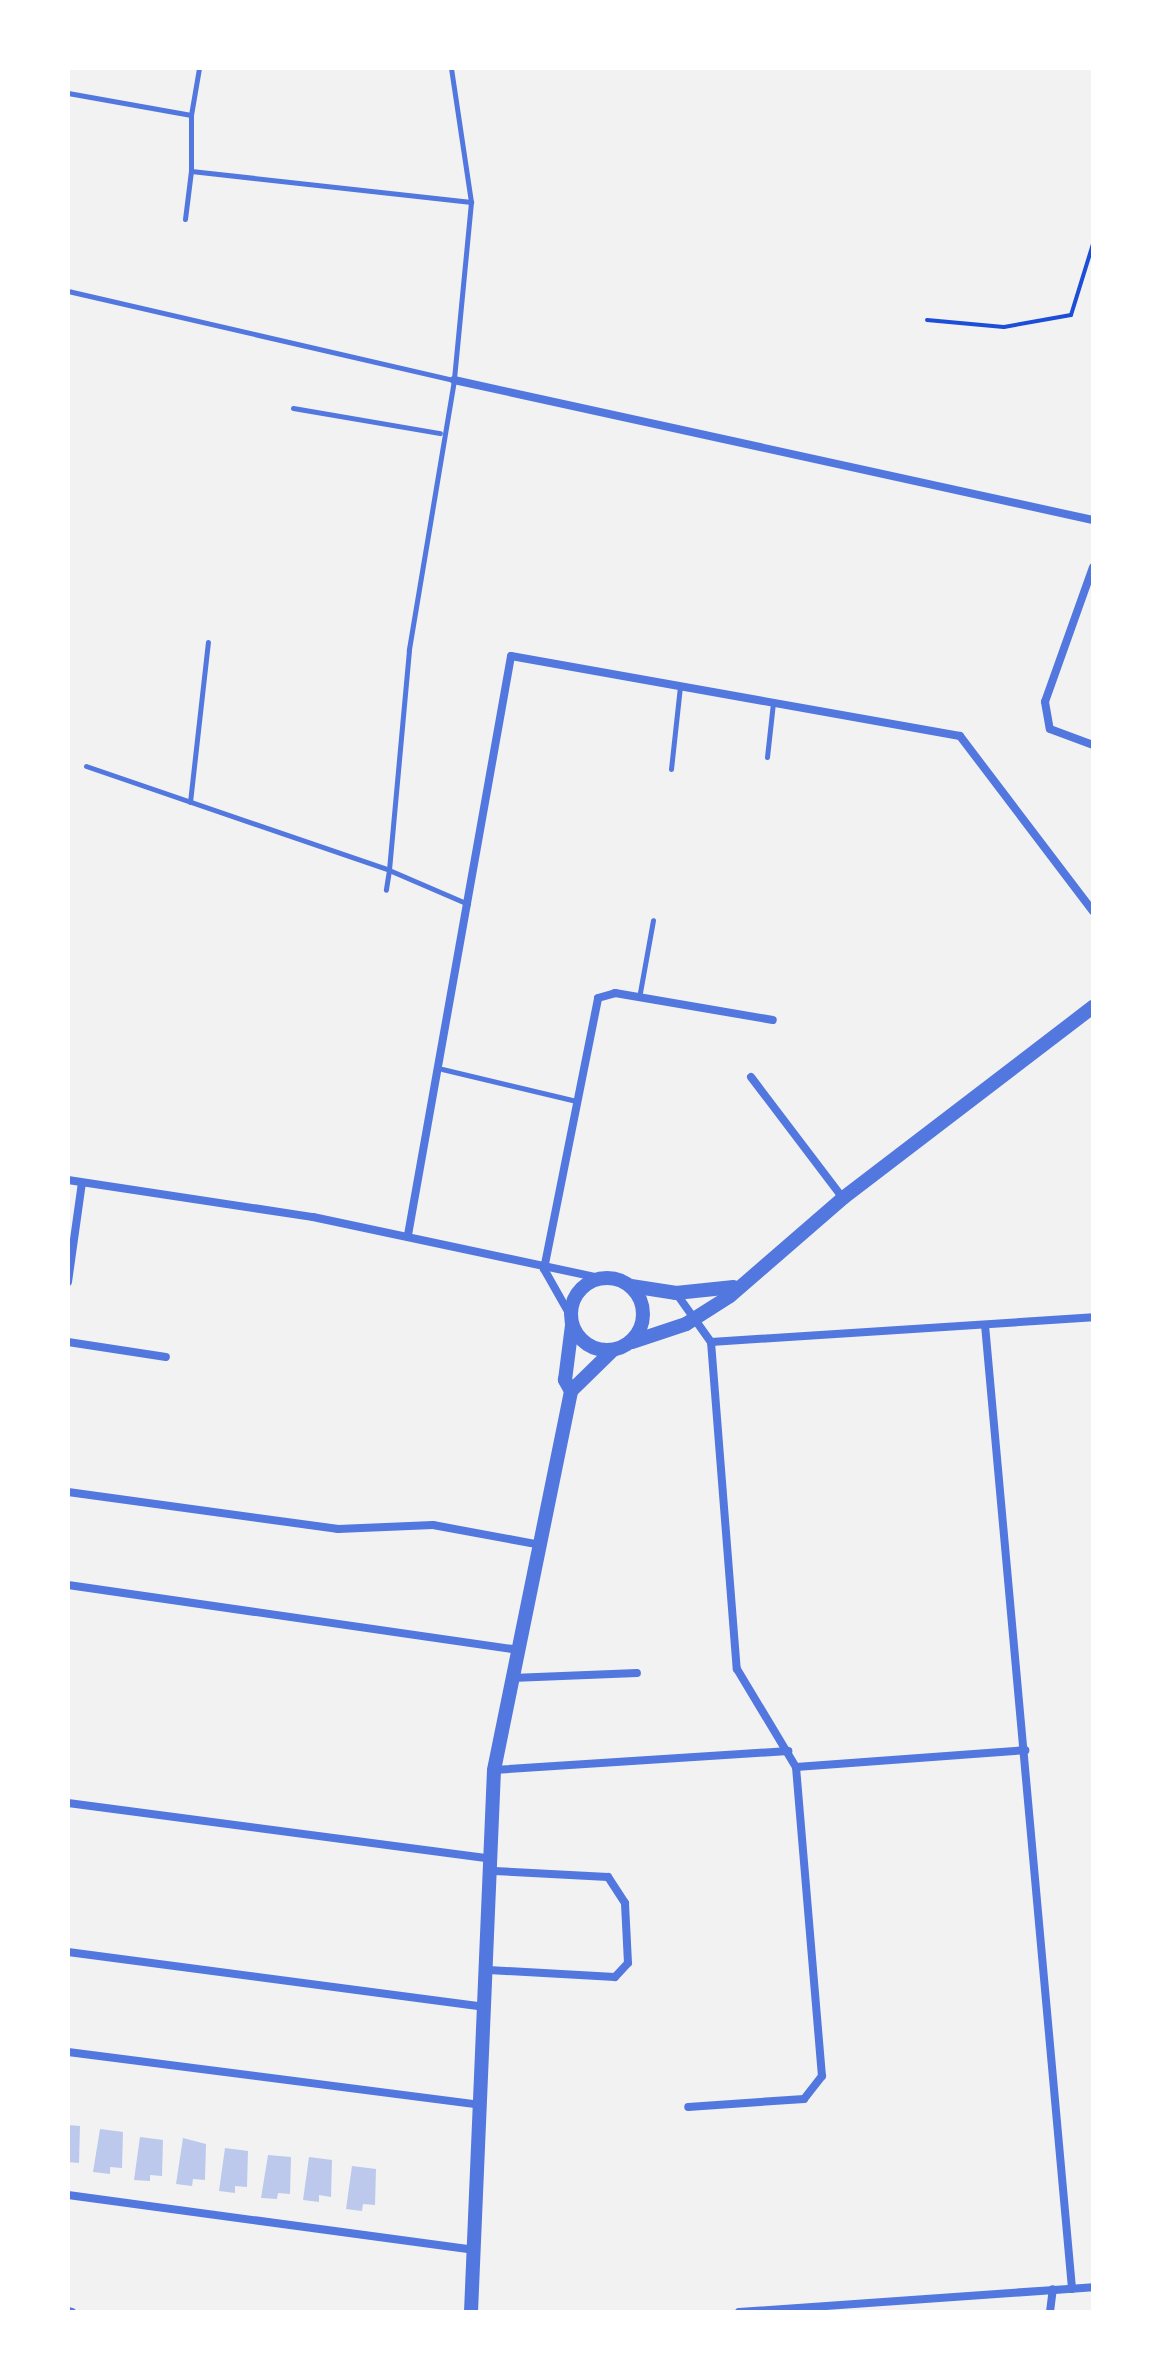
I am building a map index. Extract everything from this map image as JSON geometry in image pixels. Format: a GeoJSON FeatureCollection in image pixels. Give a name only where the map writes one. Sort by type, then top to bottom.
{"type":"FeatureCollection","features":[{"type":"Feature","properties":{"kind":"street"},"geometry":{"type":"LineString","coordinates":[[454,380],[1093,520]]}},
{"type":"Feature","properties":{"kind":"street"},"geometry":{"type":"LineString","coordinates":[[1093,567],[1045,702],[1050,729],[1093,745]]}},
{"type":"Feature","properties":{"kind":"street"},"geometry":{"type":"LineString","coordinates":[[408,1235],[442,1069],[511,656],[773,699],[960,736],[1093,911]]}},
{"type":"Feature","properties":{"kind":"street"},"geometry":{"type":"LineString","coordinates":[[613,1350],[583,1342],[544,1269],[594,1002],[609,993],[773,1020]]}},
{"type":"Feature","properties":{"kind":"street"},"geometry":{"type":"LineString","coordinates":[[471,2312],[494,1865],[494,1770],[536,1544],[571,1391],[613,1350],[699,1317],[843,1198],[1093,1007]]}},
{"type":"Feature","properties":{"kind":"street"},"geometry":{"type":"LineString","coordinates":[[751,1077],[843,1198]]}},
{"type":"Feature","properties":{"kind":"street"},"geometry":{"type":"LineString","coordinates":[[68,1180],[408,1235],[544,1269],[631,1286],[676,1293],[734,1287]]}},
{"type":"Feature","properties":{"kind":"street"},"geometry":{"type":"LineString","coordinates":[[68,1282],[82,1183]]}},
{"type":"Feature","properties":{"kind":"street"},"geometry":{"type":"LineString","coordinates":[[571,1391],[565,1380],[576,1295],[601,1278]]}},
{"type":"Feature","properties":{"kind":"street"},"geometry":{"type":"LineString","coordinates":[[631,1286],[644,1314],[632,1342]]}},
{"type":"Feature","properties":{"kind":"street"},"geometry":{"type":"LineString","coordinates":[[676,1293],[699,1317],[711,1342],[737,1669],[796,1767],[820,2083],[804,2099],[688,2107]]}},
{"type":"Feature","properties":{"kind":"street"},"geometry":{"type":"LineString","coordinates":[[711,1342],[1093,1317]]}},
{"type":"Feature","properties":{"kind":"street"},"geometry":{"type":"LineString","coordinates":[[985,1325],[1072,2289]]}},
{"type":"Feature","properties":{"kind":"street"},"geometry":{"type":"LineString","coordinates":[[68,1342],[166,1357]]}},
{"type":"Feature","properties":{"kind":"street"},"geometry":{"type":"LineString","coordinates":[[68,1492],[338,1529],[433,1525],[536,1544]]}},
{"type":"Feature","properties":{"kind":"street"},"geometry":{"type":"LineString","coordinates":[[68,1585],[517,1650]]}},
{"type":"Feature","properties":{"kind":"street"},"geometry":{"type":"LineString","coordinates":[[512,1678],[637,1673]]}},
{"type":"Feature","properties":{"kind":"street"},"geometry":{"type":"LineString","coordinates":[[796,1767],[1025,1750]]}},
{"type":"Feature","properties":{"kind":"street"},"geometry":{"type":"LineString","coordinates":[[494,1770],[788,1751]]}},
{"type":"Feature","properties":{"kind":"street"},"geometry":{"type":"LineString","coordinates":[[68,1803],[494,1865],[608,1877],[625,1903],[628,1963],[615,1977],[488,1970]]}},
{"type":"Feature","properties":{"kind":"street"},"geometry":{"type":"LineString","coordinates":[[68,1952],[485,2007]]}},
{"type":"Feature","properties":{"kind":"street"},"geometry":{"type":"LineString","coordinates":[[68,2052],[481,2105]]}},
{"type":"Feature","properties":{"kind":"street"},"geometry":{"type":"LineString","coordinates":[[68,2195],[473,2250]]}},
{"type":"Feature","properties":{"kind":"street"},"geometry":{"type":"LineString","coordinates":[[739,2312],[1093,2287]]}},
{"type":"Feature","properties":{"kind":"street"},"geometry":{"type":"LineString","coordinates":[[1050,2312],[1053,2289]]}},
{"type":"Feature","properties":{"kind":"lane"},"geometry":{"type":"LineString","coordinates":[[185,219],[191,171],[191,115],[199,68]]}},
{"type":"Feature","properties":{"kind":"lane"},"geometry":{"type":"LineString","coordinates":[[386,890],[409,650],[440,433],[454,380],[471,202],[451,68]]}},
{"type":"Feature","properties":{"kind":"lane"},"geometry":{"type":"LineString","coordinates":[[68,93],[191,115]]}},
{"type":"Feature","properties":{"kind":"lane"},"geometry":{"type":"LineString","coordinates":[[191,171],[471,202]]}},
{"type":"Feature","properties":{"kind":"lane"},"geometry":{"type":"LineString","coordinates":[[68,291],[454,380]]}},
{"type":"Feature","properties":{"kind":"lane"},"geometry":{"type":"LineString","coordinates":[[293,408],[440,433]]}},
{"type":"Feature","properties":{"kind":"lane"},"geometry":{"type":"LineString","coordinates":[[190,802],[208,642]]}},
{"type":"Feature","properties":{"kind":"lane"},"geometry":{"type":"LineString","coordinates":[[671,769],[680,684]]}},
{"type":"Feature","properties":{"kind":"lane"},"geometry":{"type":"LineString","coordinates":[[767,757],[773,699]]}},
{"type":"Feature","properties":{"kind":"lane"},"geometry":{"type":"LineString","coordinates":[[86,766],[389,870],[470,905]]}},
{"type":"Feature","properties":{"kind":"lane"},"geometry":{"type":"LineString","coordinates":[[639,998],[653,920]]}},
{"type":"Feature","properties":{"kind":"lane"},"geometry":{"type":"LineString","coordinates":[[442,1069],[577,1101]]}},
{"type":"Feature","properties":{"kind":"path"},"geometry":{"type":"LineString","coordinates":[[927,320],[1004,327],[1071,315],[1093,244]]}},
{"type":"Feature","properties":{"kind":"building"},"geometry":{"type":"Polygon","coordinates":[[[68,2125],[80,2126],[79,2163],[68,2162],[68,2125]]]}},
{"type":"Feature","properties":{"kind":"building"},"geometry":{"type":"Polygon","coordinates":[[[100,2129],[123,2132],[122,2168],[110,2167],[110,2174],[93,2172],[100,2129]]]}},
{"type":"Feature","properties":{"kind":"building"},"geometry":{"type":"Polygon","coordinates":[[[140,2137],[163,2140],[162,2176],[150,2175],[150,2181],[134,2180],[140,2137]]]}},
{"type":"Feature","properties":{"kind":"building"},"geometry":{"type":"Polygon","coordinates":[[[183,2138],[206,2144],[205,2180],[193,2179],[192,2186],[176,2184],[183,2138]]]}},
{"type":"Feature","properties":{"kind":"building"},"geometry":{"type":"Polygon","coordinates":[[[225,2148],[248,2151],[247,2187],[235,2186],[235,2193],[219,2191],[225,2148]]]}},
{"type":"Feature","properties":{"kind":"building"},"geometry":{"type":"Polygon","coordinates":[[[268,2155],[291,2157],[290,2194],[278,2193],[277,2199],[261,2198],[268,2155]]]}},
{"type":"Feature","properties":{"kind":"building"},"geometry":{"type":"Polygon","coordinates":[[[309,2157],[332,2160],[331,2197],[319,2195],[319,2202],[303,2200],[309,2157]]]}},
{"type":"Feature","properties":{"kind":"building"},"geometry":{"type":"Polygon","coordinates":[[[352,2166],[376,2169],[375,2205],[363,2204],[362,2211],[346,2209],[352,2166]]]}}]}
